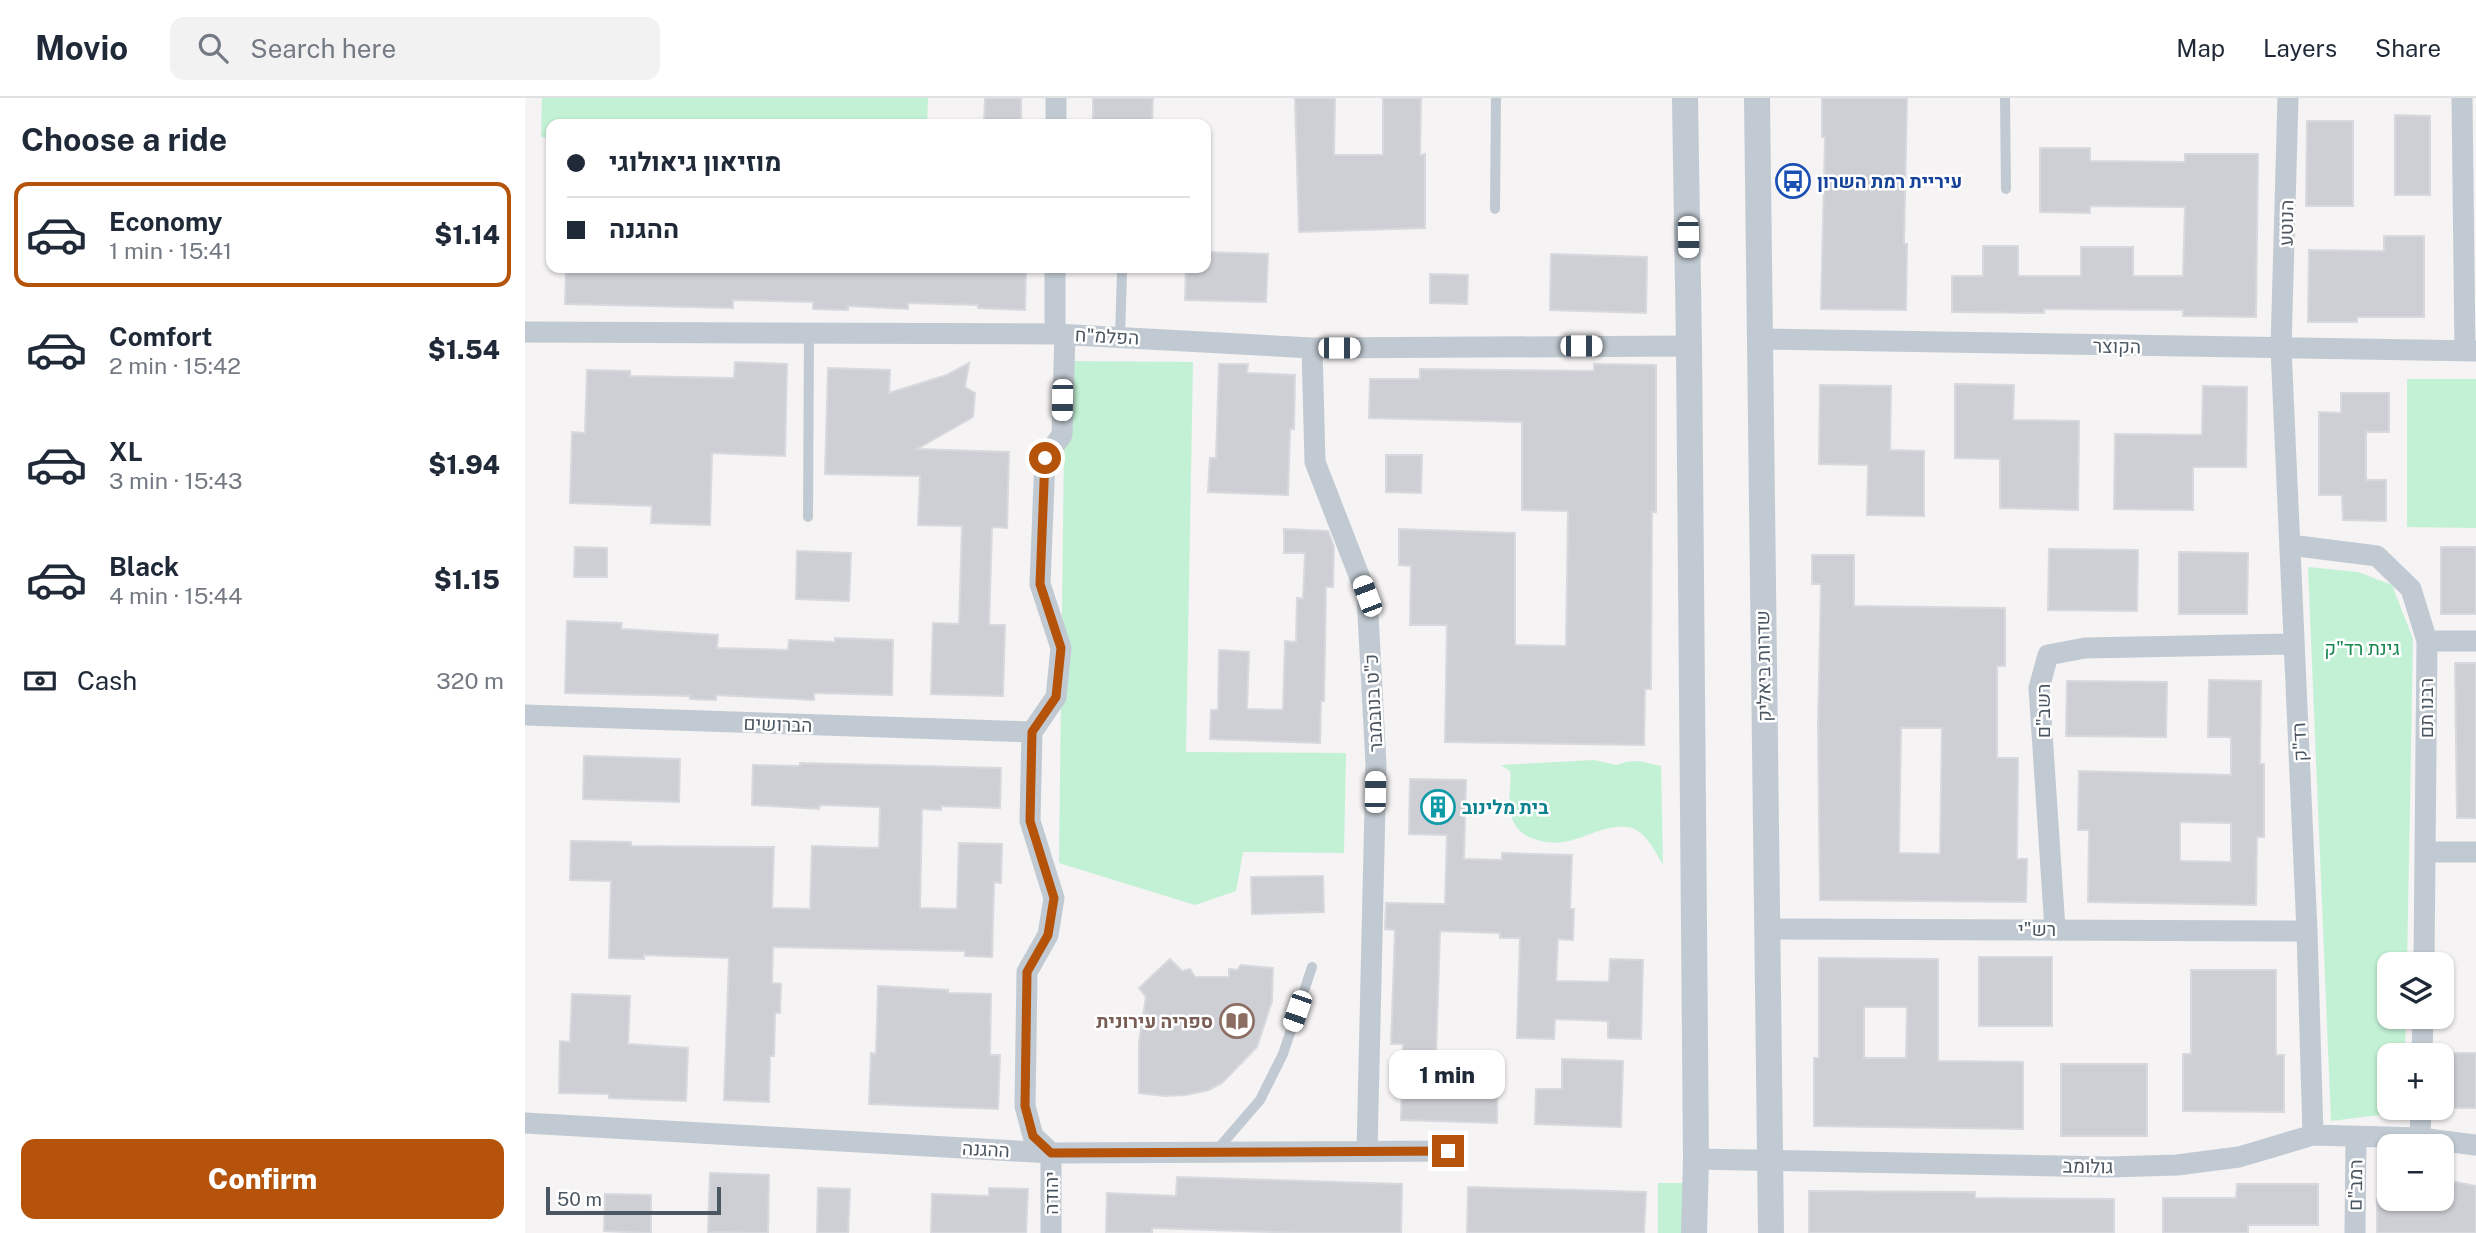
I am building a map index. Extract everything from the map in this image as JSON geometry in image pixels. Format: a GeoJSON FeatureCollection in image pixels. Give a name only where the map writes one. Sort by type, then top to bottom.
{"type":"FeatureCollection","features":[{"type":"Feature","properties":{"kind":"street"},"geometry":{"type":"LineString","coordinates":[[1056,98],[1056,119]]}},
{"type":"Feature","properties":{"kind":"street"},"geometry":{"type":"LineString","coordinates":[[1685,98],[1696,1159],[1694,1233]]}},
{"type":"Feature","properties":{"kind":"street","name":"שדרות ביאליק"},"geometry":{"type":"LineString","coordinates":[[1758,98],[1770,1233]]}},
{"type":"Feature","properties":{"kind":"street","name":"הנוטע"},"geometry":{"type":"LineString","coordinates":[[2281,348],[2287,98]]}},
{"type":"Feature","properties":{"kind":"street"},"geometry":{"type":"LineString","coordinates":[[2462,98],[2470,351]]}},
{"type":"Feature","properties":{"kind":"street"},"geometry":{"type":"LineString","coordinates":[[1051,1153],[1033,1136],[1025,1106],[1027,972],[1048,935],[1054,898],[1030,821],[1032,732],[1056,697],[1061,648],[1040,584],[1045,458],[1062,435],[1060,334],[1055,273]]}},
{"type":"Feature","properties":{"kind":"street","name":"הפלמ\"ח"},"geometry":{"type":"LineString","coordinates":[[525,332],[1060,334],[1312,348],[1689,346]]}},
{"type":"Feature","properties":{"kind":"street","name":"הקוצר"},"geometry":{"type":"LineString","coordinates":[[1759,340],[2470,351]]}},
{"type":"Feature","properties":{"kind":"street","name":"כ\"ט בנובמבר"},"geometry":{"type":"LineString","coordinates":[[1312,348],[1315,462],[1367,596],[1376,764],[1367,1151]]}},
{"type":"Feature","properties":{"kind":"street","name":"רד\"ק"},"geometry":{"type":"LineString","coordinates":[[2281,348],[2307,931],[2313,1135]]}},
{"type":"Feature","properties":{"kind":"street","name":"רבנו תם"},"geometry":{"type":"LineString","coordinates":[[2290,545],[2377,556],[2411,589],[2427,640],[2424,952]]}},
{"type":"Feature","properties":{"kind":"street"},"geometry":{"type":"LineString","coordinates":[[2427,640],[2476,641]]}},
{"type":"Feature","properties":{"kind":"street","name":"רשב\"ם"},"geometry":{"type":"LineString","coordinates":[[2055,929],[2039,688],[2048,655],[2085,648],[2294,644]]}},
{"type":"Feature","properties":{"kind":"street","name":"הברושים"},"geometry":{"type":"LineString","coordinates":[[525,715],[1032,732]]}},
{"type":"Feature","properties":{"kind":"street"},"geometry":{"type":"LineString","coordinates":[[2425,852],[2476,852]]}},
{"type":"Feature","properties":{"kind":"street","name":"רש\"י"},"geometry":{"type":"LineString","coordinates":[[1767,929],[2307,931]]}},
{"type":"Feature","properties":{"kind":"street","name":"ההגנה"},"geometry":{"type":"LineString","coordinates":[[525,1123],[1051,1153],[1448,1151]]}},
{"type":"Feature","properties":{"kind":"street","name":"גולומב"},"geometry":{"type":"LineString","coordinates":[[1696,1159],[2110,1167],[2177,1165],[2239,1157],[2313,1135],[2377,1137]]}},
{"type":"Feature","properties":{"kind":"street","name":"רמב\"ם"},"geometry":{"type":"LineString","coordinates":[[2355,1233],[2356,1137]]}},
{"type":"Feature","properties":{"kind":"street","name":"גולומב"},"geometry":{"type":"LineString","coordinates":[[2454,1142],[2476,1145]]}},
{"type":"Feature","properties":{"kind":"street","name":"יהודה"},"geometry":{"type":"LineString","coordinates":[[1051,1153],[1051,1233]]}},
{"type":"Feature","properties":{"kind":"lane"},"geometry":{"type":"LineString","coordinates":[[1495,209],[1496,98]]}},
{"type":"Feature","properties":{"kind":"lane"},"geometry":{"type":"LineString","coordinates":[[2005,98],[2006,189]]}},
{"type":"Feature","properties":{"kind":"lane"},"geometry":{"type":"LineString","coordinates":[[1120,337],[1122,274]]}},
{"type":"Feature","properties":{"kind":"lane"},"geometry":{"type":"LineString","coordinates":[[808,517],[809,332]]}},
{"type":"Feature","properties":{"kind":"lane"},"geometry":{"type":"LineString","coordinates":[[1215,1152],[1260,1100],[1283,1054],[1312,967]]}},
{"type":"Feature","properties":{"kind":"green space"},"geometry":{"type":"Polygon","coordinates":[[[542,98],[928,98],[927,119],[546,119],[546,138],[541,137],[542,98]]]}},
{"type":"Feature","properties":{"kind":"green space"},"geometry":{"type":"Polygon","coordinates":[[[1065,361],[1193,362],[1186,752],[1346,753],[1344,853],[1243,852],[1236,891],[1195,905],[1059,863],[1065,361]]]}},
{"type":"Feature","properties":{"kind":"green space"},"geometry":{"type":"Polygon","coordinates":[[[2407,379],[2476,379],[2476,528],[2407,527],[2407,379]]]}},
{"type":"Feature","properties":{"kind":"green space","name":"גינת רד\"ק"},"geometry":{"type":"Polygon","coordinates":[[[2308,567],[2358,572],[2392,585],[2413,639],[2407,952],[2377,952],[2377,1029],[2406,1029],[2405,1043],[2377,1043],[2377,1115],[2331,1121],[2308,567]]]}},
{"type":"Feature","properties":{"kind":"green space"},"geometry":{"type":"Polygon","coordinates":[[[1594,760],[1616,765],[1639,761],[1661,766],[1663,865],[1648,841],[1633,828],[1615,827],[1570,840],[1546,842],[1531,838],[1516,826],[1510,810],[1510,771],[1501,765],[1594,760]]]}},
{"type":"Feature","properties":{"kind":"green space"},"geometry":{"type":"Polygon","coordinates":[[[1658,1183],[1684,1183],[1683,1233],[1658,1233],[1658,1183]]]}},
{"type":"Feature","properties":{"kind":"building"},"geometry":{"type":"Polygon","coordinates":[[[985,98],[1021,98],[1021,119],[984,119],[985,98]]]}},
{"type":"Feature","properties":{"kind":"building"},"geometry":{"type":"Polygon","coordinates":[[[1093,98],[1153,98],[1152,119],[1093,119],[1093,98]]]}},
{"type":"Feature","properties":{"kind":"building"},"geometry":{"type":"Polygon","coordinates":[[[1295,98],[1335,98],[1334,155],[1383,155],[1383,98],[1421,98],[1420,155],[1425,154],[1425,228],[1299,232],[1295,98]]]}},
{"type":"Feature","properties":{"kind":"building"},"geometry":{"type":"Polygon","coordinates":[[[1822,98],[1907,98],[1904,244],[1907,244],[1906,310],[1821,309],[1825,137],[1822,137],[1822,98]]]}},
{"type":"Feature","properties":{"kind":"building"},"geometry":{"type":"Polygon","coordinates":[[[2395,115],[2430,116],[2430,195],[2395,195],[2395,115]]]}},
{"type":"Feature","properties":{"kind":"building"},"geometry":{"type":"Polygon","coordinates":[[[2307,121],[2353,121],[2353,206],[2306,206],[2307,121]]]}},
{"type":"Feature","properties":{"kind":"building"},"geometry":{"type":"Polygon","coordinates":[[[2040,148],[2090,148],[2090,161],[2185,162],[2185,154],[2258,154],[2256,317],[2183,316],[2183,310],[2044,309],[2044,313],[1952,312],[1952,276],[1983,276],[1983,246],[2018,246],[2018,276],[2081,276],[2081,247],[2133,247],[2133,276],[2183,276],[2185,207],[2090,206],[2090,213],[2040,212],[2040,148]]]}},
{"type":"Feature","properties":{"kind":"building"},"geometry":{"type":"Polygon","coordinates":[[[2384,236],[2424,236],[2424,317],[2357,317],[2357,322],[2308,322],[2309,250],[2384,251],[2384,236]]]}},
{"type":"Feature","properties":{"kind":"building"},"geometry":{"type":"Polygon","coordinates":[[[1211,252],[1268,254],[1266,302],[1185,300],[1186,273],[1211,273],[1211,252]]]}},
{"type":"Feature","properties":{"kind":"building"},"geometry":{"type":"Polygon","coordinates":[[[1551,254],[1647,257],[1646,313],[1550,310],[1551,254]]]}},
{"type":"Feature","properties":{"kind":"building"},"geometry":{"type":"Polygon","coordinates":[[[566,273],[1026,273],[1025,310],[978,308],[978,305],[908,303],[908,309],[848,306],[848,310],[813,309],[813,302],[733,300],[733,308],[565,304],[566,273]]]}},
{"type":"Feature","properties":{"kind":"building"},"geometry":{"type":"Polygon","coordinates":[[[1430,274],[1468,275],[1467,304],[1430,303],[1430,274]]]}},
{"type":"Feature","properties":{"kind":"building"},"geometry":{"type":"Polygon","coordinates":[[[735,362],[787,364],[785,456],[712,453],[710,525],[651,523],[652,506],[570,503],[572,432],[585,433],[587,370],[630,371],[630,376],[734,378],[735,362]]]}},
{"type":"Feature","properties":{"kind":"building"},"geometry":{"type":"Polygon","coordinates":[[[969,363],[965,387],[975,393],[973,417],[917,449],[1009,452],[1007,528],[992,527],[989,625],[1005,625],[1003,696],[931,694],[933,623],[959,624],[962,526],[918,525],[920,476],[825,474],[828,368],[890,370],[889,393],[947,375],[969,363]]]}},
{"type":"Feature","properties":{"kind":"building"},"geometry":{"type":"Polygon","coordinates":[[[1219,364],[1248,364],[1247,373],[1295,375],[1294,429],[1290,429],[1288,495],[1208,492],[1210,458],[1216,458],[1219,364]]]}},
{"type":"Feature","properties":{"kind":"building"},"geometry":{"type":"Polygon","coordinates":[[[1594,364],[1656,365],[1656,512],[1652,512],[1651,689],[1645,689],[1644,745],[1445,742],[1447,625],[1410,625],[1411,566],[1399,565],[1399,529],[1515,533],[1515,645],[1566,646],[1568,511],[1522,510],[1522,422],[1369,418],[1370,379],[1420,379],[1420,369],[1594,371],[1594,364]]]}},
{"type":"Feature","properties":{"kind":"building"},"geometry":{"type":"Polygon","coordinates":[[[1955,384],[2014,385],[2013,420],[2079,421],[2078,510],[2000,508],[2000,459],[1955,458],[1955,384]]]}},
{"type":"Feature","properties":{"kind":"building"},"geometry":{"type":"Polygon","coordinates":[[[1820,385],[1891,386],[1890,450],[1924,451],[1924,516],[1867,515],[1868,465],[1819,464],[1820,385]]]}},
{"type":"Feature","properties":{"kind":"building"},"geometry":{"type":"Polygon","coordinates":[[[2203,386],[2247,387],[2246,467],[2193,467],[2193,510],[2114,509],[2115,434],[2202,435],[2203,386]]]}},
{"type":"Feature","properties":{"kind":"building"},"geometry":{"type":"Polygon","coordinates":[[[2341,393],[2389,393],[2389,432],[2366,432],[2366,480],[2386,480],[2386,521],[2343,520],[2342,495],[2319,495],[2319,412],[2341,413],[2341,393]]]}},
{"type":"Feature","properties":{"kind":"building"},"geometry":{"type":"Polygon","coordinates":[[[1386,455],[1422,455],[1421,493],[1386,492],[1386,455]]]}},
{"type":"Feature","properties":{"kind":"building"},"geometry":{"type":"Polygon","coordinates":[[[1284,529],[1328,531],[1334,547],[1333,587],[1326,587],[1324,701],[1321,701],[1320,743],[1210,739],[1211,710],[1218,710],[1219,650],[1249,652],[1247,709],[1283,710],[1285,641],[1296,642],[1297,598],[1303,599],[1305,553],[1284,553],[1284,529]]]}},
{"type":"Feature","properties":{"kind":"building"},"geometry":{"type":"Polygon","coordinates":[[[575,547],[607,548],[607,577],[574,577],[575,547]]]}},
{"type":"Feature","properties":{"kind":"building"},"geometry":{"type":"Polygon","coordinates":[[[2441,547],[2476,547],[2476,614],[2441,614],[2441,547]]]}},
{"type":"Feature","properties":{"kind":"building"},"geometry":{"type":"Polygon","coordinates":[[[2049,549],[2138,550],[2137,611],[2048,610],[2049,549]]]}},
{"type":"Feature","properties":{"kind":"building"},"geometry":{"type":"Polygon","coordinates":[[[797,551],[851,553],[849,601],[796,599],[797,551]]]}},
{"type":"Feature","properties":{"kind":"building"},"geometry":{"type":"Polygon","coordinates":[[[2179,552],[2248,553],[2247,614],[2179,614],[2179,552]]]}},
{"type":"Feature","properties":{"kind":"building"},"geometry":{"type":"Polygon","coordinates":[[[1812,555],[1854,555],[1854,606],[2005,608],[2005,666],[1997,666],[1997,758],[2018,758],[2017,859],[2027,859],[2026,902],[1820,900],[1818,726],[1821,584],[1812,584],[1812,555]],[[1901,728],[1899,853],[1940,854],[1942,728],[1901,728]]]}},
{"type":"Feature","properties":{"kind":"building"},"geometry":{"type":"Polygon","coordinates":[[[567,621],[622,623],[621,629],[718,635],[717,648],[788,650],[789,640],[893,640],[892,695],[814,693],[814,700],[716,695],[716,700],[690,699],[690,696],[565,693],[567,621]]]}},
{"type":"Feature","properties":{"kind":"building"},"geometry":{"type":"Polygon","coordinates":[[[2455,663],[2476,663],[2476,818],[2457,818],[2455,663]]]}},
{"type":"Feature","properties":{"kind":"building"},"geometry":{"type":"Polygon","coordinates":[[[2209,680],[2261,681],[2260,764],[2264,764],[2264,837],[2257,837],[2256,905],[2088,902],[2089,830],[2078,830],[2079,771],[2231,775],[2231,737],[2208,737],[2209,680]],[[2180,822],[2180,861],[2231,862],[2231,823],[2180,822]]]}},
{"type":"Feature","properties":{"kind":"building"},"geometry":{"type":"Polygon","coordinates":[[[2067,681],[2167,682],[2166,737],[2066,736],[2067,681]]]}},
{"type":"Feature","properties":{"kind":"building"},"geometry":{"type":"Polygon","coordinates":[[[584,756],[680,759],[679,802],[583,799],[584,756]]]}},
{"type":"Feature","properties":{"kind":"building"},"geometry":{"type":"Polygon","coordinates":[[[800,763],[1001,768],[1000,808],[941,806],[941,810],[922,809],[920,908],[957,909],[959,843],[1002,844],[1001,883],[994,882],[992,957],[965,956],[965,951],[773,947],[772,983],[781,984],[780,1013],[775,1013],[774,1056],[770,1056],[769,1102],[724,1100],[729,958],[644,955],[644,959],[609,958],[611,881],[570,880],[571,841],[631,842],[631,846],[774,847],[772,908],[810,909],[812,846],[879,848],[880,807],[820,805],[819,809],[752,805],[753,765],[800,766],[800,763]]]}},
{"type":"Feature","properties":{"kind":"building"},"geometry":{"type":"Polygon","coordinates":[[[1410,779],[1466,780],[1464,859],[1502,860],[1502,853],[1572,855],[1570,909],[1574,909],[1573,940],[1558,939],[1556,981],[1609,982],[1610,959],[1643,960],[1641,1039],[1608,1038],[1608,1021],[1555,1019],[1554,1039],[1517,1038],[1520,938],[1500,938],[1500,933],[1440,931],[1436,1054],[1498,1056],[1497,1123],[1401,1120],[1403,1044],[1391,1044],[1395,930],[1385,929],[1386,903],[1445,904],[1447,835],[1409,834],[1410,779]]]}},
{"type":"Feature","properties":{"kind":"building"},"geometry":{"type":"Polygon","coordinates":[[[1323,876],[1324,912],[1252,914],[1251,877],[1323,876]]]}},
{"type":"Feature","properties":{"kind":"building"},"geometry":{"type":"Polygon","coordinates":[[[1979,957],[2052,957],[2052,1026],[1979,1026],[1979,957]]]}},
{"type":"Feature","properties":{"kind":"building"},"geometry":{"type":"Polygon","coordinates":[[[1819,958],[1938,959],[1938,1061],[2023,1062],[2023,1129],[1814,1126],[1814,1058],[1819,1058],[1819,958]],[[1864,1007],[1864,1058],[1906,1058],[1907,1007],[1864,1007]]]}},
{"type":"Feature","properties":{"kind":"building"},"geometry":{"type":"Polygon","coordinates":[[[1170,959],[1182,971],[1190,969],[1195,977],[1229,977],[1229,969],[1237,970],[1241,965],[1273,968],[1272,1001],[1257,1047],[1222,1083],[1209,1090],[1186,1095],[1139,1093],[1139,1042],[1146,997],[1139,988],[1170,959]]]}},
{"type":"Feature","properties":{"kind":"building"},"geometry":{"type":"Polygon","coordinates":[[[2191,970],[2276,970],[2276,1055],[2284,1055],[2284,1112],[2183,1111],[2183,1054],[2191,1054],[2191,970]]]}},
{"type":"Feature","properties":{"kind":"building"},"geometry":{"type":"Polygon","coordinates":[[[878,986],[991,994],[990,1055],[1000,1055],[998,1109],[869,1104],[871,1053],[876,1054],[878,986]]]}},
{"type":"Feature","properties":{"kind":"building"},"geometry":{"type":"Polygon","coordinates":[[[572,994],[630,996],[628,1044],[688,1048],[686,1101],[609,1098],[609,1094],[559,1093],[560,1041],[570,1042],[572,994]]]}},
{"type":"Feature","properties":{"kind":"building"},"geometry":{"type":"Polygon","coordinates":[[[2454,1053],[2476,1053],[2476,1108],[2454,1108],[2454,1053]]]}},
{"type":"Feature","properties":{"kind":"building"},"geometry":{"type":"Polygon","coordinates":[[[1562,1059],[1623,1061],[1621,1127],[1535,1124],[1536,1089],[1562,1089],[1562,1059]]]}},
{"type":"Feature","properties":{"kind":"building"},"geometry":{"type":"Polygon","coordinates":[[[2061,1064],[2147,1064],[2147,1136],[2061,1136],[2061,1064]]]}},
{"type":"Feature","properties":{"kind":"building"},"geometry":{"type":"Polygon","coordinates":[[[710,1173],[769,1175],[768,1233],[708,1232],[710,1173]]]}},
{"type":"Feature","properties":{"kind":"building"},"geometry":{"type":"Polygon","coordinates":[[[1177,1177],[1402,1184],[1401,1233],[1152,1228],[1152,1233],[1106,1233],[1107,1193],[1176,1196],[1177,1177]]]}},
{"type":"Feature","properties":{"kind":"building"},"geometry":{"type":"Polygon","coordinates":[[[2454,1182],[2476,1186],[2476,1233],[2377,1233],[2377,1211],[2454,1211],[2454,1182]]]}},
{"type":"Feature","properties":{"kind":"building"},"geometry":{"type":"Polygon","coordinates":[[[2237,1184],[2318,1184],[2318,1225],[2248,1225],[2248,1233],[2163,1233],[2163,1198],[2236,1198],[2237,1184]]]}},
{"type":"Feature","properties":{"kind":"building"},"geometry":{"type":"Polygon","coordinates":[[[1468,1187],[1646,1192],[1644,1233],[1467,1233],[1468,1187]]]}},
{"type":"Feature","properties":{"kind":"building"},"geometry":{"type":"Polygon","coordinates":[[[818,1188],[850,1189],[848,1233],[817,1233],[818,1188]]]}},
{"type":"Feature","properties":{"kind":"building"},"geometry":{"type":"Polygon","coordinates":[[[989,1188],[1028,1189],[1026,1233],[931,1233],[932,1194],[989,1196],[989,1188]]]}},
{"type":"Feature","properties":{"kind":"building"},"geometry":{"type":"Polygon","coordinates":[[[1809,1191],[1975,1192],[1975,1198],[2114,1199],[2114,1233],[1809,1233],[1809,1191]]]}},
{"type":"Feature","properties":{"kind":"building"},"geometry":{"type":"Polygon","coordinates":[[[605,1194],[651,1195],[651,1233],[604,1231],[605,1194]]]}},
{"type":"Feature","properties":{"kind":"place","name":"עיריית רמת השרון"},"geometry":{"type":"Point","coordinates":[1793,181]}},
{"type":"Feature","properties":{"kind":"place","name":"בית מלינוב"},"geometry":{"type":"Point","coordinates":[1438,807]}},
{"type":"Feature","properties":{"kind":"place","name":"ספריה עירונית"},"geometry":{"type":"Point","coordinates":[1237,1021]}},
{"type":"Feature","properties":{"kind":"route"},"geometry":{"type":"LineString","coordinates":[[1045,458],[1040,584],[1061,648],[1056,697],[1032,732],[1030,821],[1054,898],[1048,935],[1027,972],[1025,1106],[1033,1136],[1051,1153],[1448,1151]]}}]}
